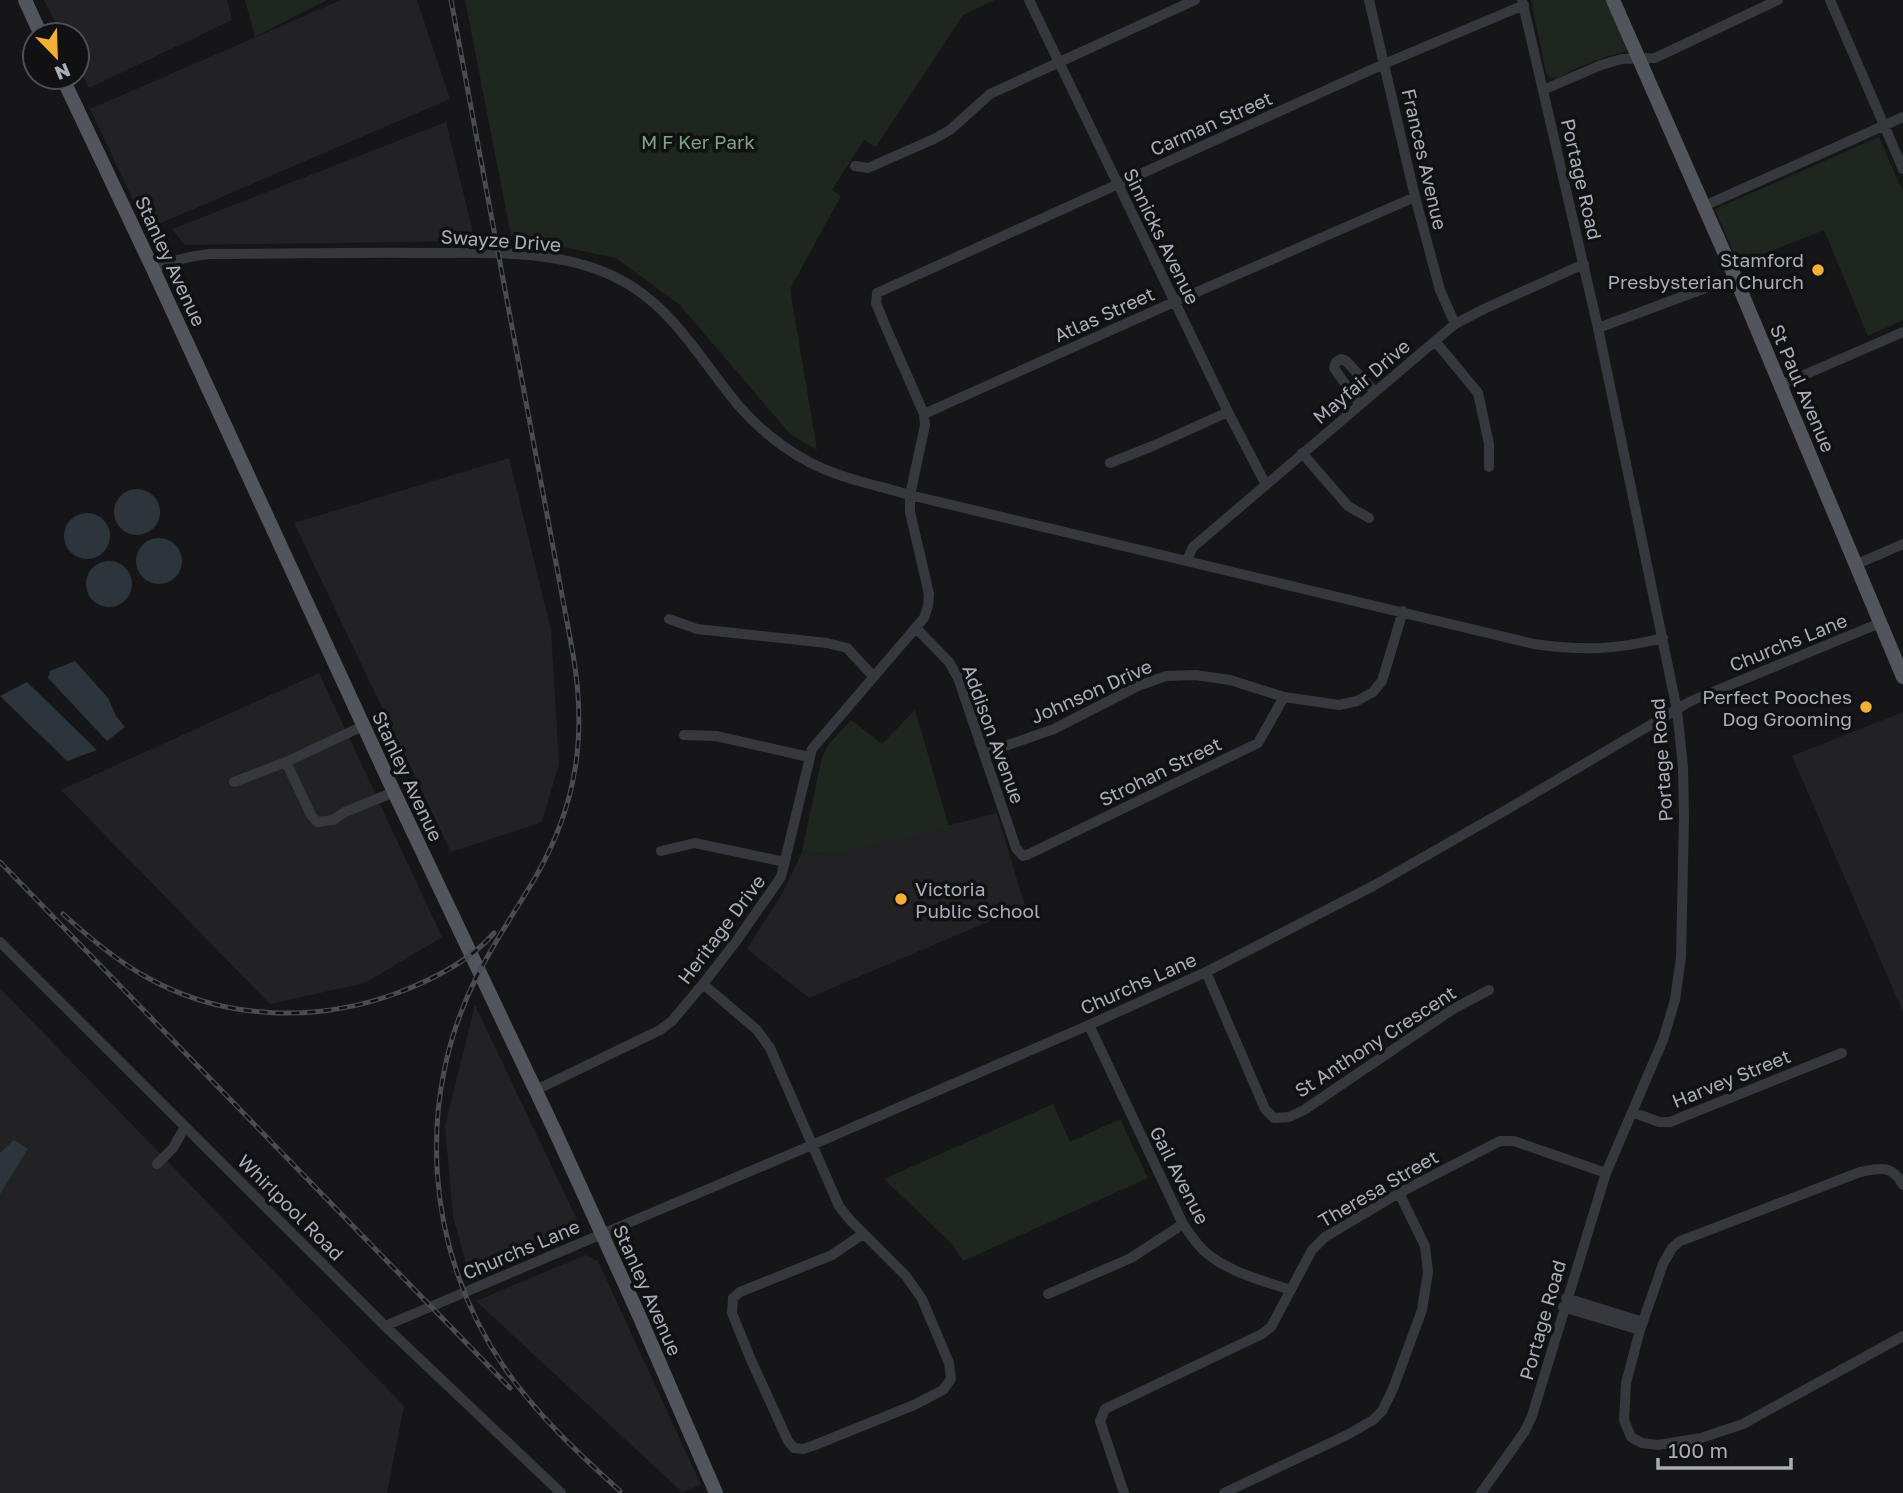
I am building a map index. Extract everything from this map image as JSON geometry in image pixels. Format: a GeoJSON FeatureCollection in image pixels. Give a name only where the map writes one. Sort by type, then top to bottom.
{"type":"FeatureCollection","features":[{"type":"Feature","properties":{"kind":"main road"},"geometry":{"type":"LineString","coordinates":[[25,0],[35,21]]}},
{"type":"Feature","properties":{"kind":"main road","name":"St Paul Avenue"},"geometry":{"type":"LineString","coordinates":[[1613,0],[1735,277],[1880,623],[1898,653],[1903,677]]}},
{"type":"Feature","properties":{"kind":"main road","name":"Stanley Avenue"},"geometry":{"type":"LineString","coordinates":[[68,91],[603,1234],[716,1493]]}},
{"type":"Feature","properties":{"kind":"street","name":"Sinnicks Avenue"},"geometry":{"type":"LineString","coordinates":[[1029,0],[1174,302],[1266,485]]}},
{"type":"Feature","properties":{"kind":"street"},"geometry":{"type":"LineString","coordinates":[[855,166],[868,168],[934,139],[963,119],[990,93],[1195,0]]}},
{"type":"Feature","properties":{"kind":"street","name":"Frances Avenue"},"geometry":{"type":"LineString","coordinates":[[1368,0],[1415,197],[1440,290],[1455,324]]}},
{"type":"Feature","properties":{"kind":"street"},"geometry":{"type":"LineString","coordinates":[[1543,90],[1622,59],[1656,58],[1778,0]]}},
{"type":"Feature","properties":{"kind":"street"},"geometry":{"type":"LineString","coordinates":[[1830,0],[1903,169]]}},
{"type":"Feature","properties":{"kind":"street","name":"Carman Street"},"geometry":{"type":"LineString","coordinates":[[924,414],[876,303],[877,293],[1523,3]]}},
{"type":"Feature","properties":{"kind":"street","name":"Portage Road"},"geometry":{"type":"LineString","coordinates":[[1481,1493],[1516,1445],[1532,1416],[1605,1173],[1663,1040],[1675,1000],[1681,957],[1683,766],[1677,710],[1598,328],[1523,3]]}},
{"type":"Feature","properties":{"kind":"street"},"geometry":{"type":"LineString","coordinates":[[1704,206],[1903,117]]}},
{"type":"Feature","properties":{"kind":"street","name":"Atlas Street"},"geometry":{"type":"LineString","coordinates":[[924,414],[1415,197]]}},
{"type":"Feature","properties":{"kind":"street","name":"Swayze Drive"},"geometry":{"type":"LineString","coordinates":[[153,269],[177,260],[210,254],[499,254],[561,260],[616,277],[639,291],[671,318],[747,415],[810,463],[841,475],[909,495],[1534,644],[1595,650],[1628,647],[1663,638]]}},
{"type":"Feature","properties":{"kind":"street","name":"Mayfair Drive"},"geometry":{"type":"LineString","coordinates":[[1187,560],[1193,547],[1455,324],[1584,264]]}},
{"type":"Feature","properties":{"kind":"street"},"geometry":{"type":"LineString","coordinates":[[1598,328],[1735,277]]}},
{"type":"Feature","properties":{"kind":"street"},"geometry":{"type":"LineString","coordinates":[[1781,386],[1903,332]]}},
{"type":"Feature","properties":{"kind":"street"},"geometry":{"type":"LineString","coordinates":[[1435,341],[1478,393],[1489,444],[1489,467]]}},
{"type":"Feature","properties":{"kind":"street"},"geometry":{"type":"LineString","coordinates":[[1359,404],[1336,374],[1336,362],[1341,359],[1346,361],[1375,393]]}},
{"type":"Feature","properties":{"kind":"street"},"geometry":{"type":"LineString","coordinates":[[1110,463],[1228,412]]}},
{"type":"Feature","properties":{"kind":"street"},"geometry":{"type":"LineString","coordinates":[[909,495],[925,425],[924,414]]}},
{"type":"Feature","properties":{"kind":"street"},"geometry":{"type":"LineString","coordinates":[[1302,453],[1348,506],[1368,518]]}},
{"type":"Feature","properties":{"kind":"street","name":"Heritage Drive"},"geometry":{"type":"LineString","coordinates":[[536,1090],[660,1030],[672,1021],[769,897],[785,862],[812,749],[916,628],[929,606],[929,594],[910,512],[909,495]]}},
{"type":"Feature","properties":{"kind":"street"},"geometry":{"type":"LineString","coordinates":[[1857,564],[1903,544]]}},
{"type":"Feature","properties":{"kind":"street","name":"Johnson Drive"},"geometry":{"type":"LineString","coordinates":[[985,753],[1054,729],[1138,686],[1166,677],[1195,675],[1230,680],[1284,697],[1339,705],[1357,701],[1373,692],[1382,681],[1403,611]]}},
{"type":"Feature","properties":{"kind":"street"},"geometry":{"type":"LineString","coordinates":[[669,619],[697,629],[828,643],[847,648],[873,676]]}},
{"type":"Feature","properties":{"kind":"street","name":"Churchs Lane"},"geometry":{"type":"LineString","coordinates":[[385,1326],[812,1145],[1206,972],[1373,886],[1691,701],[1880,623]]}},
{"type":"Feature","properties":{"kind":"street","name":"Addison Avenue"},"geometry":{"type":"LineString","coordinates":[[916,628],[954,669],[1016,848],[1023,856],[1029,854]]}},
{"type":"Feature","properties":{"kind":"street","name":"Strohan Street"},"geometry":{"type":"LineString","coordinates":[[1029,854],[1258,743],[1284,697]]}},
{"type":"Feature","properties":{"kind":"street"},"geometry":{"type":"LineString","coordinates":[[234,782],[286,762],[363,726]]}},
{"type":"Feature","properties":{"kind":"street"},"geometry":{"type":"LineString","coordinates":[[684,735],[716,736],[809,757]]}},
{"type":"Feature","properties":{"kind":"street"},"geometry":{"type":"LineString","coordinates":[[286,762],[311,816],[317,822],[333,820],[345,812],[394,792]]}},
{"type":"Feature","properties":{"kind":"street"},"geometry":{"type":"LineString","coordinates":[[661,851],[695,843],[785,862]]}},
{"type":"Feature","properties":{"kind":"street","name":"Whirlpool Road"},"geometry":{"type":"LineString","coordinates":[[0,942],[385,1326],[561,1493]]}},
{"type":"Feature","properties":{"kind":"street","name":"St Anthony Crescent"},"geometry":{"type":"LineString","coordinates":[[1206,972],[1265,1109],[1274,1118],[1289,1117],[1304,1110],[1453,1009],[1489,990]]}},
{"type":"Feature","properties":{"kind":"street"},"geometry":{"type":"LineString","coordinates":[[703,984],[757,1030],[770,1048],[839,1206],[906,1276],[922,1299],[949,1363],[951,1378],[943,1390],[914,1405],[815,1445],[803,1449],[794,1448],[788,1441],[751,1360],[732,1313],[733,1298],[740,1292],[832,1255],[863,1234]]}},
{"type":"Feature","properties":{"kind":"street","name":"Gail Avenue"},"geometry":{"type":"LineString","coordinates":[[1089,1024],[1183,1224],[1206,1252],[1214,1257],[1245,1275],[1291,1290]]}},
{"type":"Feature","properties":{"kind":"street","name":"Harvey Street"},"geometry":{"type":"LineString","coordinates":[[1632,1112],[1659,1122],[1670,1122],[1842,1053]]}},
{"type":"Feature","properties":{"kind":"street"},"geometry":{"type":"LineString","coordinates":[[157,1164],[173,1148],[185,1127]]}},
{"type":"Feature","properties":{"kind":"street","name":"Theresa Street"},"geometry":{"type":"LineString","coordinates":[[1124,1493],[1100,1421],[1105,1409],[1262,1334],[1271,1327],[1312,1250],[1325,1237],[1399,1193],[1500,1141],[1514,1141],[1605,1173]]}},
{"type":"Feature","properties":{"kind":"street"},"geometry":{"type":"LineString","coordinates":[[1903,1185],[1897,1174],[1883,1168],[1860,1172],[1681,1241],[1672,1248],[1663,1264],[1641,1326],[1626,1383],[1624,1420],[1631,1437],[1642,1443],[1658,1445],[1701,1438],[1743,1424],[1903,1336]]}},
{"type":"Feature","properties":{"kind":"street"},"geometry":{"type":"LineString","coordinates":[[1224,1493],[1245,1489],[1347,1435],[1373,1420],[1382,1411],[1393,1389],[1422,1310],[1428,1272],[1425,1246],[1399,1193]]}},
{"type":"Feature","properties":{"kind":"street"},"geometry":{"type":"LineString","coordinates":[[1048,1294],[1131,1258],[1183,1224]]}},
{"type":"Feature","properties":{"kind":"street"},"geometry":{"type":"LineString","coordinates":[[1565,1303],[1641,1326]]}},
{"type":"Feature","properties":{"kind":"shaded area"},"geometry":{"type":"Polygon","coordinates":[[[44,0],[227,0],[232,20],[91,87],[91,21],[55,21],[44,0]]]}},
{"type":"Feature","properties":{"kind":"shaded area"},"geometry":{"type":"Polygon","coordinates":[[[341,0],[417,0],[450,99],[147,229],[90,109],[341,0]]]}},
{"type":"Feature","properties":{"kind":"shaded area"},"geometry":{"type":"Polygon","coordinates":[[[446,122],[475,241],[185,245],[172,229],[446,122]]]}},
{"type":"Feature","properties":{"kind":"shaded area"},"geometry":{"type":"Polygon","coordinates":[[[509,458],[551,630],[559,764],[542,822],[451,852],[294,523],[509,458]]]}},
{"type":"Feature","properties":{"kind":"shaded area"},"geometry":{"type":"Polygon","coordinates":[[[137,489],[153,496],[160,512],[153,528],[137,535],[121,528],[114,512],[121,496],[137,489]]]}},
{"type":"Feature","properties":{"kind":"shaded area"},"geometry":{"type":"Polygon","coordinates":[[[87,513],[103,520],[110,536],[103,552],[87,559],[71,552],[64,536],[71,520],[87,513]]]}},
{"type":"Feature","properties":{"kind":"shaded area"},"geometry":{"type":"Polygon","coordinates":[[[159,538],[175,545],[182,561],[175,577],[159,584],[143,577],[136,561],[143,545],[159,538]]]}},
{"type":"Feature","properties":{"kind":"shaded area"},"geometry":{"type":"Polygon","coordinates":[[[109,561],[125,568],[132,584],[125,600],[109,607],[93,600],[86,584],[93,568],[109,561]]]}},
{"type":"Feature","properties":{"kind":"shaded area"},"geometry":{"type":"Polygon","coordinates":[[[75,661],[108,698],[116,716],[125,727],[107,741],[48,678],[50,671],[75,661]]]}},
{"type":"Feature","properties":{"kind":"shaded area"},"geometry":{"type":"Polygon","coordinates":[[[319,673],[442,937],[365,983],[270,1004],[61,790],[319,673]]]}},
{"type":"Feature","properties":{"kind":"shaded area"},"geometry":{"type":"Polygon","coordinates":[[[27,682],[97,750],[67,761],[0,696],[27,682]]]}},
{"type":"Feature","properties":{"kind":"shaded area"},"geometry":{"type":"Polygon","coordinates":[[[1903,712],[1903,1012],[1792,756],[1903,712]]]}},
{"type":"Feature","properties":{"kind":"shaded area","name":"Victoria Public School"},"geometry":{"type":"Polygon","coordinates":[[[997,813],[1025,906],[809,998],[747,949],[783,892],[802,852],[835,855],[997,813]]]}},
{"type":"Feature","properties":{"kind":"shaded area"},"geometry":{"type":"Polygon","coordinates":[[[0,988],[404,1406],[387,1493],[0,1493],[0,988]]]}},
{"type":"Feature","properties":{"kind":"shaded area"},"geometry":{"type":"Polygon","coordinates":[[[475,1005],[581,1228],[470,1279],[453,1216],[445,1126],[475,1005]]]}},
{"type":"Feature","properties":{"kind":"shaded area"},"geometry":{"type":"Polygon","coordinates":[[[14,1140],[28,1149],[0,1194],[0,1153],[14,1140]]]}},
{"type":"Feature","properties":{"kind":"shaded area"},"geometry":{"type":"Polygon","coordinates":[[[585,1255],[598,1261],[701,1485],[682,1492],[476,1301],[585,1255]]]}},
{"type":"Feature","properties":{"kind":"green space"},"geometry":{"type":"Polygon","coordinates":[[[245,0],[327,0],[255,37],[245,0]]]}},
{"type":"Feature","properties":{"kind":"green space","name":"M F Ker Park"},"geometry":{"type":"Polygon","coordinates":[[[465,0],[995,0],[963,15],[876,147],[864,140],[832,190],[841,196],[790,289],[817,450],[790,434],[680,305],[616,258],[511,236],[465,0]]]}},
{"type":"Feature","properties":{"kind":"green space"},"geometry":{"type":"Polygon","coordinates":[[[1531,0],[1606,0],[1627,46],[1626,51],[1599,59],[1557,79],[1550,77],[1546,73],[1531,0]]]}},
{"type":"Feature","properties":{"kind":"green space"},"geometry":{"type":"Polygon","coordinates":[[[1879,137],[1903,192],[1903,320],[1868,336],[1824,230],[1738,264],[1715,209],[1879,137]]]}},
{"type":"Feature","properties":{"kind":"green space"},"geometry":{"type":"Polygon","coordinates":[[[915,710],[949,827],[835,855],[802,852],[822,757],[828,745],[851,720],[882,744],[915,710]]]}},
{"type":"Feature","properties":{"kind":"green space"},"geometry":{"type":"Polygon","coordinates":[[[1053,1104],[1070,1142],[1120,1119],[1148,1178],[963,1261],[952,1244],[884,1179],[1053,1104]]]}},
{"type":"Feature","properties":{"kind":"railway"},"geometry":{"type":"LineString","coordinates":[[451,0],[573,654],[579,713],[575,769],[561,824],[535,878],[478,974],[458,1022],[444,1072],[437,1123],[437,1174],[444,1225],[458,1274],[478,1322],[504,1367],[530,1401],[574,1448],[620,1491]]}},
{"type":"Feature","properties":{"kind":"railway"},"geometry":{"type":"LineString","coordinates":[[0,862],[510,1388]]}},
{"type":"Feature","properties":{"kind":"railway"},"geometry":{"type":"LineString","coordinates":[[63,914],[125,964],[148,978],[209,1003],[272,1013],[337,1009],[400,992],[451,968],[474,952],[494,933]]}},
{"type":"Feature","properties":{"kind":"place","name":"Stamford Presbysterian Church"},"geometry":{"type":"Point","coordinates":[1818,270]}},
{"type":"Feature","properties":{"kind":"place","name":"Perfect Pooches Dog Grooming"},"geometry":{"type":"Point","coordinates":[1866,707]}},
{"type":"Feature","properties":{"kind":"place","name":"Victoria Public School"},"geometry":{"type":"Point","coordinates":[901,899]}}]}
